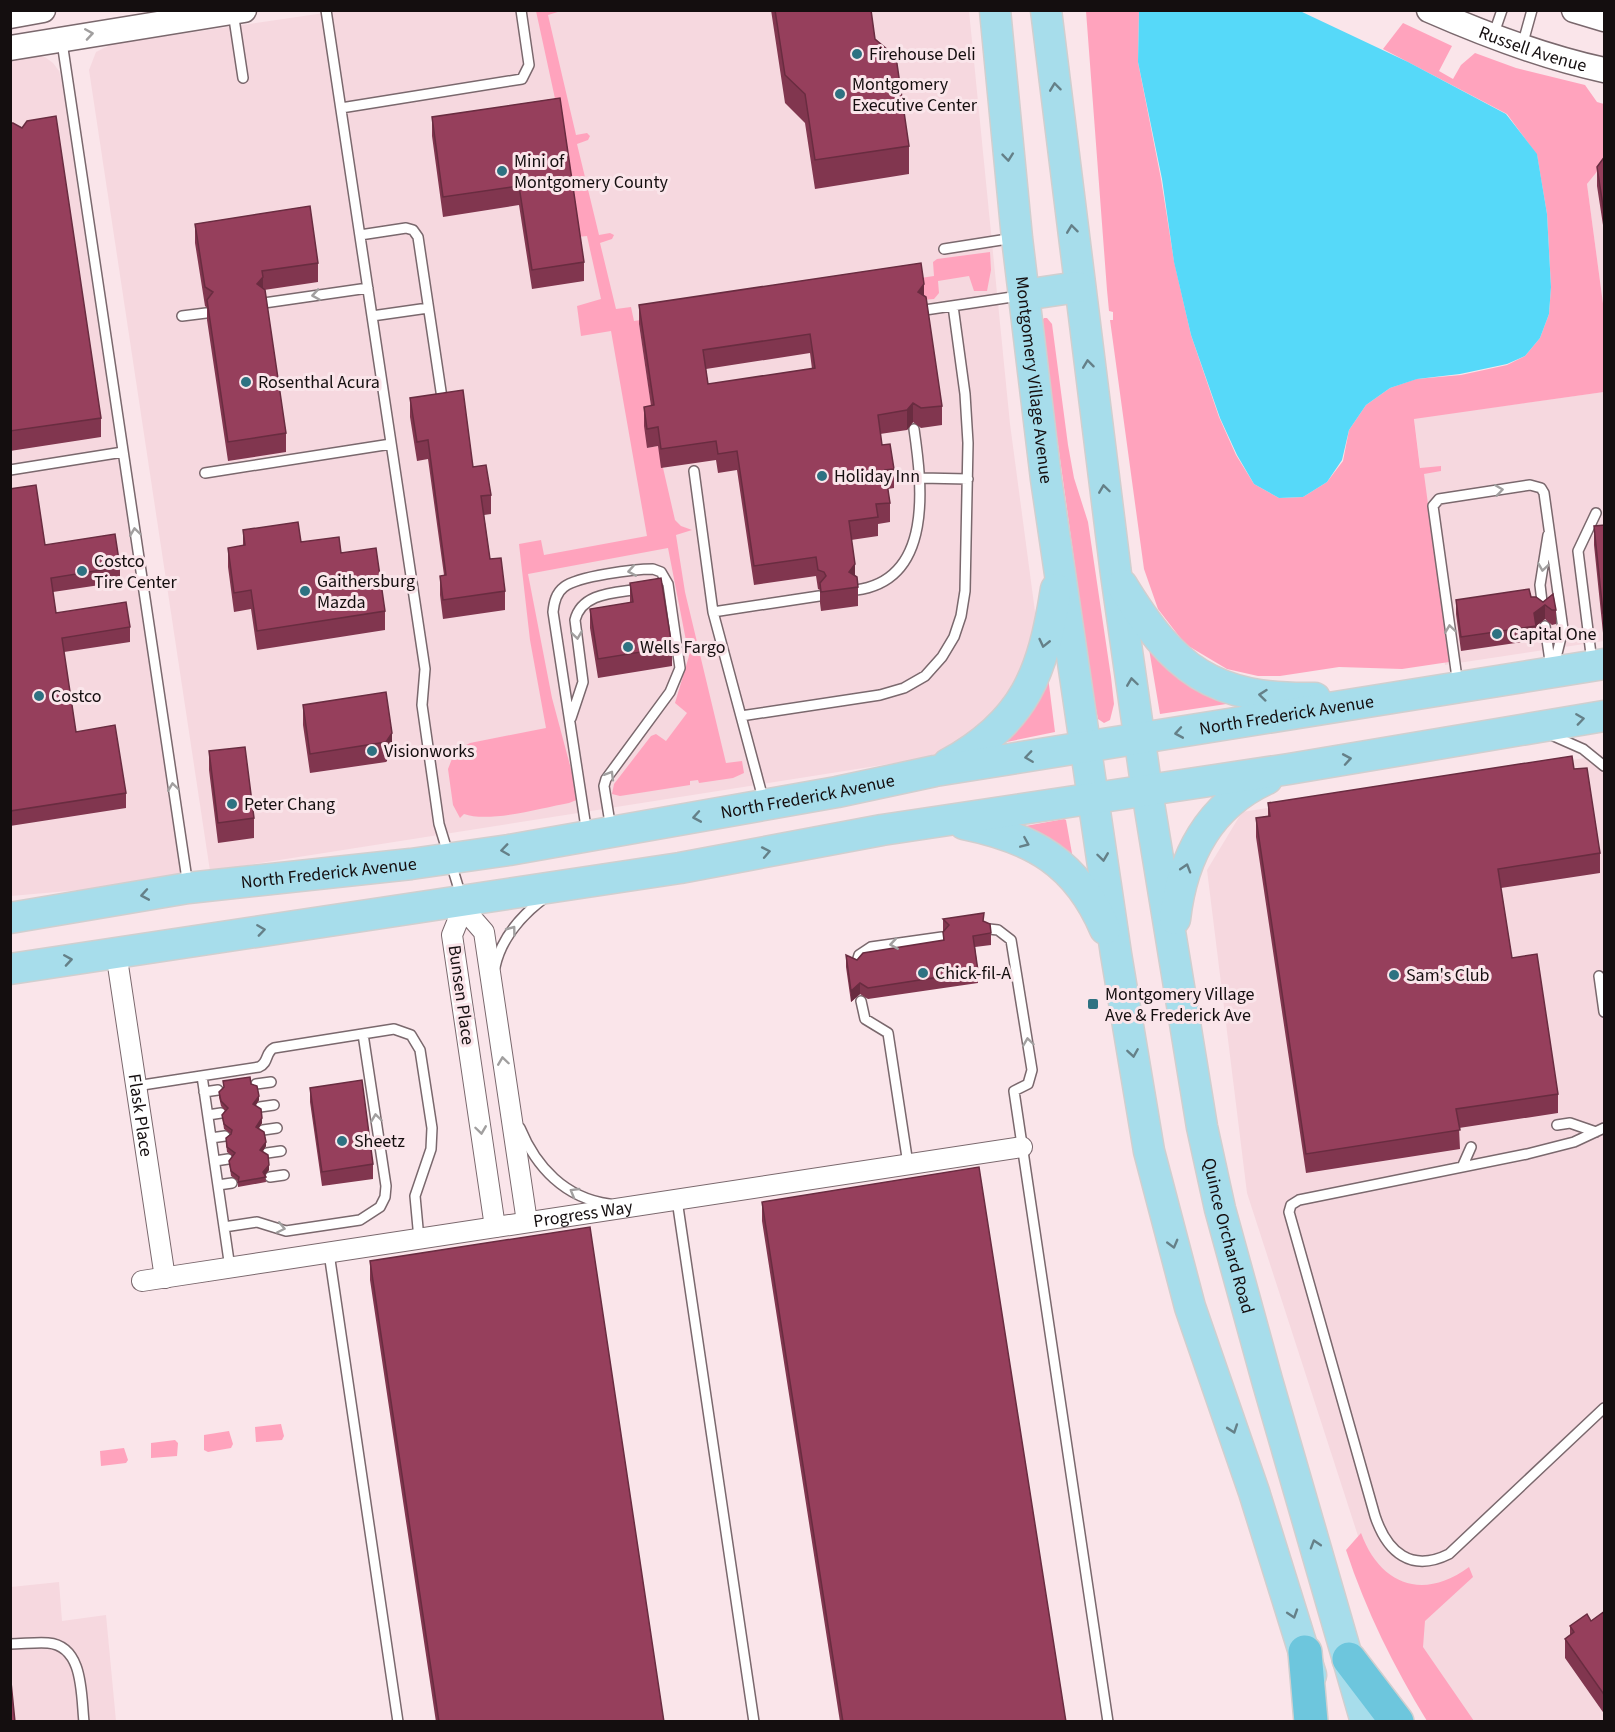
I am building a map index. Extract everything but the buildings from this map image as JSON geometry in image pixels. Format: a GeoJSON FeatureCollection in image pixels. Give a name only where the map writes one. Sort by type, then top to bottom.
{"type":"FeatureCollection","features":[{"type":"Feature","properties":{"kind":"highway"},"geometry":{"type":"LineString","coordinates":[[1305,1652],[1311,1722]]}},
{"type":"Feature","properties":{"kind":"highway"},"geometry":{"type":"LineString","coordinates":[[1349,1659],[1397,1722]]}},
{"type":"Feature","properties":{"kind":"main road"},"geometry":{"type":"LineString","coordinates":[[986,10],[998,54]]}},
{"type":"Feature","properties":{"kind":"main road","name":"Montgomery Village Avenue"},"geometry":{"type":"LineString","coordinates":[[995,10],[1024,296],[1059,565],[1087,748]]}},
{"type":"Feature","properties":{"kind":"main road"},"geometry":{"type":"LineString","coordinates":[[1049,18],[1078,287],[1140,740]]}},
{"type":"Feature","properties":{"kind":"main road"},"geometry":{"type":"LineString","coordinates":[[1024,296],[1078,287]]}},
{"type":"Feature","properties":{"kind":"main road"},"geometry":{"type":"LineString","coordinates":[[935,771],[975,749],[1001,727],[1018,707],[1041,657],[1059,565]]}},
{"type":"Feature","properties":{"kind":"main road"},"geometry":{"type":"LineString","coordinates":[[1116,574],[1169,652],[1193,673],[1217,685],[1254,694],[1285,697],[1426,692]]}},
{"type":"Feature","properties":{"kind":"main road","name":"North Frederick Avenue"},"geometry":{"type":"LineString","coordinates":[[10,918],[188,888],[449,858],[764,805],[935,771],[1599,666]]}},
{"type":"Feature","properties":{"kind":"main road"},"geometry":{"type":"LineString","coordinates":[[10,969],[463,904],[560,885],[680,868],[882,830],[1289,769],[1605,716]]}},
{"type":"Feature","properties":{"kind":"main road","name":"Quince Orchard Road"},"geometry":{"type":"LineString","coordinates":[[1140,740],[1202,1127],[1220,1209],[1293,1474],[1366,1722]]}},
{"type":"Feature","properties":{"kind":"main road"},"geometry":{"type":"LineString","coordinates":[[1087,748],[1116,954],[1149,1151],[1190,1307],[1254,1492],[1305,1652],[1323,1722]]}},
{"type":"Feature","properties":{"kind":"main road"},"geometry":{"type":"LineString","coordinates":[[1172,946],[1178,894],[1189,856],[1201,835],[1214,816],[1235,797],[1289,769]]}},
{"type":"Feature","properties":{"kind":"main road"},"geometry":{"type":"LineString","coordinates":[[949,821],[982,828],[1025,842],[1056,860],[1077,879],[1093,904],[1116,954]]}},
{"type":"Feature","properties":{"kind":"street"},"geometry":{"type":"LineString","coordinates":[[10,16],[43,10]]}},
{"type":"Feature","properties":{"kind":"street","name":"Russell Avenue"},"geometry":{"type":"LineString","coordinates":[[1430,10],[1522,46],[1570,62],[1605,70]]}},
{"type":"Feature","properties":{"kind":"street"},"geometry":{"type":"LineString","coordinates":[[1574,10],[1605,19]]}},
{"type":"Feature","properties":{"kind":"street"},"geometry":{"type":"LineString","coordinates":[[10,48],[237,11]]}},
{"type":"Feature","properties":{"kind":"street","name":"Bunsen Place"},"geometry":{"type":"LineString","coordinates":[[463,904],[484,932],[527,1222]]}},
{"type":"Feature","properties":{"kind":"street","name":"Bunsen Place"},"geometry":{"type":"LineString","coordinates":[[463,904],[452,935],[495,1227]]}},
{"type":"Feature","properties":{"kind":"street","name":"Flask Place"},"geometry":{"type":"LineString","coordinates":[[116,952],[165,1278]]}},
{"type":"Feature","properties":{"kind":"street","name":"Progress Way"},"geometry":{"type":"LineString","coordinates":[[142,1281],[1022,1147]]}},
{"type":"Feature","properties":{"kind":"lane"},"geometry":{"type":"LineString","coordinates":[[326,10],[425,669],[422,710],[440,824],[463,904]]}},
{"type":"Feature","properties":{"kind":"lane"},"geometry":{"type":"LineString","coordinates":[[341,108],[522,79],[529,65],[521,10]]}},
{"type":"Feature","properties":{"kind":"lane"},"geometry":{"type":"LineString","coordinates":[[1493,36],[1502,10]]}},
{"type":"Feature","properties":{"kind":"lane"},"geometry":{"type":"LineString","coordinates":[[1522,46],[1532,10]]}},
{"type":"Feature","properties":{"kind":"lane"},"geometry":{"type":"LineString","coordinates":[[237,11],[243,78]]}},
{"type":"Feature","properties":{"kind":"lane"},"geometry":{"type":"LineString","coordinates":[[62,39],[188,888]]}},
{"type":"Feature","properties":{"kind":"lane"},"geometry":{"type":"LineString","coordinates":[[360,235],[406,228],[413,230],[418,237],[442,398]]}},
{"type":"Feature","properties":{"kind":"lane"},"geometry":{"type":"LineString","coordinates":[[944,249],[1017,238]]}},
{"type":"Feature","properties":{"kind":"lane"},"geometry":{"type":"LineString","coordinates":[[264,303],[368,288]]}},
{"type":"Feature","properties":{"kind":"lane"},"geometry":{"type":"LineString","coordinates":[[925,310],[1024,296]]}},
{"type":"Feature","properties":{"kind":"lane"},"geometry":{"type":"LineString","coordinates":[[741,716],[880,695],[904,688],[925,676],[942,657],[958,627],[965,591],[968,419],[952,306]]}},
{"type":"Feature","properties":{"kind":"lane"},"geometry":{"type":"LineString","coordinates":[[372,316],[428,308]]}},
{"type":"Feature","properties":{"kind":"lane"},"geometry":{"type":"LineString","coordinates":[[182,316],[206,313]]}},
{"type":"Feature","properties":{"kind":"lane"},"geometry":{"type":"LineString","coordinates":[[856,590],[879,584],[890,576],[907,554],[920,515],[921,478],[914,429]]}},
{"type":"Feature","properties":{"kind":"lane"},"geometry":{"type":"LineString","coordinates":[[205,473],[391,444]]}},
{"type":"Feature","properties":{"kind":"lane"},"geometry":{"type":"LineString","coordinates":[[10,470],[123,452]]}},
{"type":"Feature","properties":{"kind":"lane"},"geometry":{"type":"LineString","coordinates":[[694,471],[713,612],[764,805]]}},
{"type":"Feature","properties":{"kind":"lane"},"geometry":{"type":"LineString","coordinates":[[921,478],[968,479]]}},
{"type":"Feature","properties":{"kind":"lane"},"geometry":{"type":"LineString","coordinates":[[1458,687],[1433,506],[1439,498],[1536,486],[1541,488],[1547,498],[1563,631],[1552,673]]}},
{"type":"Feature","properties":{"kind":"lane"},"geometry":{"type":"LineString","coordinates":[[1596,513],[1578,551],[1599,666]]}},
{"type":"Feature","properties":{"kind":"lane"},"geometry":{"type":"LineString","coordinates":[[1543,610],[1540,585],[1550,524]]}},
{"type":"Feature","properties":{"kind":"lane"},"geometry":{"type":"LineString","coordinates":[[650,568],[661,572],[668,584],[680,668],[669,694],[606,778],[599,834],[570,721],[553,612],[558,593],[566,585],[650,568]]}},
{"type":"Feature","properties":{"kind":"lane"},"geometry":{"type":"LineString","coordinates":[[658,586],[668,584]]}},
{"type":"Feature","properties":{"kind":"lane"},"geometry":{"type":"LineString","coordinates":[[570,721],[583,682],[575,622],[577,612],[595,597],[648,588]]}},
{"type":"Feature","properties":{"kind":"lane"},"geometry":{"type":"LineString","coordinates":[[713,612],[819,596]]}},
{"type":"Feature","properties":{"kind":"lane"},"geometry":{"type":"LineString","coordinates":[[1545,626],[1552,673]]}},
{"type":"Feature","properties":{"kind":"lane"},"geometry":{"type":"LineString","coordinates":[[1523,728],[1574,744],[1592,754],[1605,766]]}},
{"type":"Feature","properties":{"kind":"lane"},"geometry":{"type":"LineString","coordinates":[[492,984],[497,959],[512,929],[531,908],[560,885]]}},
{"type":"Feature","properties":{"kind":"lane"},"geometry":{"type":"LineString","coordinates":[[989,929],[1005,934],[1011,940],[1015,956],[1032,1070],[1028,1084],[1014,1091],[1108,1722]]}},
{"type":"Feature","properties":{"kind":"lane"},"geometry":{"type":"LineString","coordinates":[[856,965],[860,955],[871,947],[942,937]]}},
{"type":"Feature","properties":{"kind":"lane"},"geometry":{"type":"LineString","coordinates":[[1599,976],[1605,1012]]}},
{"type":"Feature","properties":{"kind":"lane"},"geometry":{"type":"LineString","coordinates":[[861,1001],[865,1018],[888,1033],[908,1164]]}},
{"type":"Feature","properties":{"kind":"lane"},"geometry":{"type":"LineString","coordinates":[[136,1086],[262,1066],[269,1051],[274,1048],[394,1029],[411,1035],[420,1050],[432,1135],[431,1149],[415,1196],[419,1239]]}},
{"type":"Feature","properties":{"kind":"lane"},"geometry":{"type":"LineString","coordinates":[[224,1227],[257,1222],[291,1231],[360,1220],[380,1207],[385,1197],[386,1186],[363,1034]]}},
{"type":"Feature","properties":{"kind":"lane"},"geometry":{"type":"LineString","coordinates":[[202,1076],[230,1268]]}},
{"type":"Feature","properties":{"kind":"lane"},"geometry":{"type":"LineString","coordinates":[[256,1084],[271,1082]]}},
{"type":"Feature","properties":{"kind":"lane"},"geometry":{"type":"LineString","coordinates":[[204,1092],[218,1090]]}},
{"type":"Feature","properties":{"kind":"lane"},"geometry":{"type":"LineString","coordinates":[[510,1104],[531,1152],[554,1179],[584,1198],[630,1207]]}},
{"type":"Feature","properties":{"kind":"lane"},"geometry":{"type":"LineString","coordinates":[[260,1107],[274,1105]]}},
{"type":"Feature","properties":{"kind":"lane"},"geometry":{"type":"LineString","coordinates":[[208,1115],[221,1113]]}},
{"type":"Feature","properties":{"kind":"lane"},"geometry":{"type":"LineString","coordinates":[[1557,1125],[1570,1123],[1600,1130]]}},
{"type":"Feature","properties":{"kind":"lane"},"geometry":{"type":"LineString","coordinates":[[263,1130],[277,1128]]}},
{"type":"Feature","properties":{"kind":"lane"},"geometry":{"type":"LineString","coordinates":[[1600,1130],[1574,1142],[1527,1154],[1363,1189],[1299,1200],[1293,1203],[1289,1210],[1381,1533],[1389,1547],[1412,1560],[1438,1560],[1449,1554],[1605,1408]]}},
{"type":"Feature","properties":{"kind":"lane"},"geometry":{"type":"LineString","coordinates":[[211,1138],[225,1136]]}},
{"type":"Feature","properties":{"kind":"lane"},"geometry":{"type":"LineString","coordinates":[[1463,1166],[1471,1147]]}},
{"type":"Feature","properties":{"kind":"lane"},"geometry":{"type":"LineString","coordinates":[[267,1153],[281,1151]]}},
{"type":"Feature","properties":{"kind":"lane"},"geometry":{"type":"LineString","coordinates":[[215,1161],[228,1159]]}},
{"type":"Feature","properties":{"kind":"lane"},"geometry":{"type":"LineString","coordinates":[[270,1177],[284,1175]]}},
{"type":"Feature","properties":{"kind":"lane"},"geometry":{"type":"LineString","coordinates":[[218,1185],[232,1183]]}},
{"type":"Feature","properties":{"kind":"lane"},"geometry":{"type":"LineString","coordinates":[[677,1200],[754,1722]]}},
{"type":"Feature","properties":{"kind":"lane"},"geometry":{"type":"LineString","coordinates":[[329,1253],[398,1722]]}},
{"type":"Feature","properties":{"kind":"lane"},"geometry":{"type":"LineString","coordinates":[[10,1644],[49,1643],[68,1652],[78,1669],[84,1722]]}},
{"type":"Feature","properties":{"kind":"shaded area"},"geometry":{"type":"Polygon","coordinates":[[[338,11],[969,11],[1010,424],[1036,619],[1035,644],[1016,694],[946,755],[210,871],[89,70],[96,52],[112,44],[338,11]]]}},
{"type":"Feature","properties":{"kind":"shaded area"},"geometry":{"type":"Polygon","coordinates":[[[536,11],[561,11],[548,15],[576,135],[587,133],[590,136],[588,140],[577,144],[599,235],[610,233],[614,235],[612,239],[600,243],[616,309],[631,307],[634,321],[934,276],[933,262],[937,259],[990,252],[991,270],[987,291],[974,291],[969,276],[938,281],[939,293],[934,299],[639,324],[654,425],[647,448],[658,446],[675,520],[681,526],[692,530],[676,535],[685,592],[726,763],[742,761],[744,773],[733,778],[699,783],[698,780],[690,781],[690,785],[620,796],[612,794],[614,784],[651,736],[656,734],[666,741],[687,713],[675,703],[689,656],[668,548],[528,574],[552,698],[579,799],[516,814],[487,817],[464,814],[460,818],[453,805],[448,769],[455,751],[470,743],[546,728],[530,640],[519,544],[541,540],[544,555],[647,536],[611,331],[581,336],[577,306],[601,299],[587,236],[577,237],[559,117],[536,11]]]}},
{"type":"Feature","properties":{"kind":"shaded area"},"geometry":{"type":"Polygon","coordinates":[[[1086,11],[1139,11],[1138,62],[1161,179],[1174,261],[1191,335],[1219,417],[1236,455],[1254,484],[1279,498],[1303,497],[1327,482],[1343,461],[1349,430],[1366,405],[1390,388],[1416,379],[1461,375],[1507,365],[1525,356],[1540,338],[1549,314],[1551,287],[1547,214],[1537,155],[1507,114],[1383,49],[1403,23],[1452,46],[1439,71],[1453,79],[1461,65],[1475,53],[1516,68],[1585,85],[1597,102],[1604,104],[1604,163],[1587,184],[1604,311],[1604,392],[1414,419],[1420,468],[1441,466],[1441,471],[1424,474],[1449,662],[1402,669],[1339,667],[1280,676],[1258,676],[1227,669],[1185,644],[1158,609],[1144,569],[1110,320],[1113,320],[1113,312],[1109,311],[1107,290],[1086,11]]]}},
{"type":"Feature","properties":{"kind":"shaded area"},"geometry":{"type":"Polygon","coordinates":[[[34,55],[45,57],[53,63],[59,71],[63,86],[181,877],[114,887],[11,896],[10,59],[34,55]]]}},
{"type":"Feature","properties":{"kind":"shaded area"},"geometry":{"type":"Polygon","coordinates":[[[1604,163],[1604,311],[1587,184],[1604,163]]]}},
{"type":"Feature","properties":{"kind":"shaded area"},"geometry":{"type":"Polygon","coordinates":[[[1044,318],[1052,324],[1068,445],[1074,478],[1088,522],[1111,677],[1114,704],[1110,720],[1104,723],[1098,719],[1092,689],[1041,322],[1044,318]]]}},
{"type":"Feature","properties":{"kind":"shaded area"},"geometry":{"type":"Polygon","coordinates":[[[1604,392],[1604,641],[1445,665],[1414,418],[1604,392]]]}},
{"type":"Feature","properties":{"kind":"shaded area"},"geometry":{"type":"Polygon","coordinates":[[[1148,643],[1233,703],[1160,714],[1148,643]]]}},
{"type":"Feature","properties":{"kind":"shaded area"},"geometry":{"type":"Polygon","coordinates":[[[1047,669],[1055,732],[997,744],[1047,669]]]}},
{"type":"Feature","properties":{"kind":"shaded area"},"geometry":{"type":"Polygon","coordinates":[[[1604,755],[1604,1721],[1457,1721],[1370,1573],[1247,1193],[1207,870],[1242,812],[1604,755]]]}},
{"type":"Feature","properties":{"kind":"shaded area"},"geometry":{"type":"Polygon","coordinates":[[[1064,819],[1073,859],[1020,827],[1064,819]]]}},
{"type":"Feature","properties":{"kind":"shaded area"},"geometry":{"type":"Polygon","coordinates":[[[281,1424],[284,1436],[282,1440],[256,1442],[255,1427],[281,1424]]]}},
{"type":"Feature","properties":{"kind":"shaded area"},"geometry":{"type":"Polygon","coordinates":[[[229,1431],[233,1444],[231,1448],[208,1452],[204,1450],[204,1435],[229,1431]]]}},
{"type":"Feature","properties":{"kind":"shaded area"},"geometry":{"type":"Polygon","coordinates":[[[175,1440],[178,1443],[177,1456],[151,1458],[151,1443],[175,1440]]]}},
{"type":"Feature","properties":{"kind":"shaded area"},"geometry":{"type":"Polygon","coordinates":[[[124,1448],[128,1460],[126,1463],[101,1466],[100,1451],[124,1448]]]}},
{"type":"Feature","properties":{"kind":"shaded area"},"geometry":{"type":"Polygon","coordinates":[[[1361,1533],[1369,1551],[1379,1565],[1391,1576],[1405,1582],[1420,1585],[1435,1583],[1452,1577],[1469,1567],[1473,1577],[1425,1621],[1423,1647],[1474,1721],[1427,1721],[1382,1638],[1354,1573],[1346,1550],[1361,1533]]]}},
{"type":"Feature","properties":{"kind":"shaded area"},"geometry":{"type":"Polygon","coordinates":[[[59,1582],[62,1621],[106,1615],[116,1721],[11,1722],[11,1587],[59,1582]]]}},
{"type":"Feature","properties":{"kind":"water"},"geometry":{"type":"Polygon","coordinates":[[[1139,11],[1300,11],[1408,62],[1506,114],[1537,154],[1547,214],[1551,287],[1549,314],[1540,338],[1525,356],[1507,364],[1460,374],[1417,379],[1390,388],[1366,405],[1349,430],[1342,460],[1327,482],[1303,497],[1279,498],[1254,484],[1237,455],[1220,418],[1191,335],[1174,262],[1162,179],[1138,62],[1139,11]]]}},
{"type":"Feature","properties":{"kind":"place","name":"Firehouse Deli"},"geometry":{"type":"Point","coordinates":[857,54]}},
{"type":"Feature","properties":{"kind":"place","name":"Montgomery Executive Center"},"geometry":{"type":"Point","coordinates":[840,94]}},
{"type":"Feature","properties":{"kind":"place","name":"Mini of Montgomery County"},"geometry":{"type":"Point","coordinates":[502,171]}},
{"type":"Feature","properties":{"kind":"place","name":"Rosenthal Acura"},"geometry":{"type":"Point","coordinates":[246,382]}},
{"type":"Feature","properties":{"kind":"place","name":"Holiday Inn"},"geometry":{"type":"Point","coordinates":[822,476]}},
{"type":"Feature","properties":{"kind":"place","name":"Costco Tire Center"},"geometry":{"type":"Point","coordinates":[82,571]}},
{"type":"Feature","properties":{"kind":"place","name":"Gaithersburg Mazda"},"geometry":{"type":"Point","coordinates":[305,591]}},
{"type":"Feature","properties":{"kind":"place","name":"Capital One"},"geometry":{"type":"Point","coordinates":[1497,634]}},
{"type":"Feature","properties":{"kind":"place","name":"Wells Fargo"},"geometry":{"type":"Point","coordinates":[628,647]}},
{"type":"Feature","properties":{"kind":"place","name":"Costco"},"geometry":{"type":"Point","coordinates":[39,696]}},
{"type":"Feature","properties":{"kind":"place","name":"Visionworks"},"geometry":{"type":"Point","coordinates":[372,751]}},
{"type":"Feature","properties":{"kind":"place","name":"Peter Chang"},"geometry":{"type":"Point","coordinates":[232,804]}},
{"type":"Feature","properties":{"kind":"place","name":"Chick-fil-A"},"geometry":{"type":"Point","coordinates":[923,973]}},
{"type":"Feature","properties":{"kind":"place","name":"Sam's Club"},"geometry":{"type":"Point","coordinates":[1394,975]}},
{"type":"Feature","properties":{"kind":"place","name":"Montgomery Village Ave & Frederick Ave"},"geometry":{"type":"Point","coordinates":[1093,1004]}},
{"type":"Feature","properties":{"kind":"place","name":"Sheetz"},"geometry":{"type":"Point","coordinates":[342,1141]}}]}
